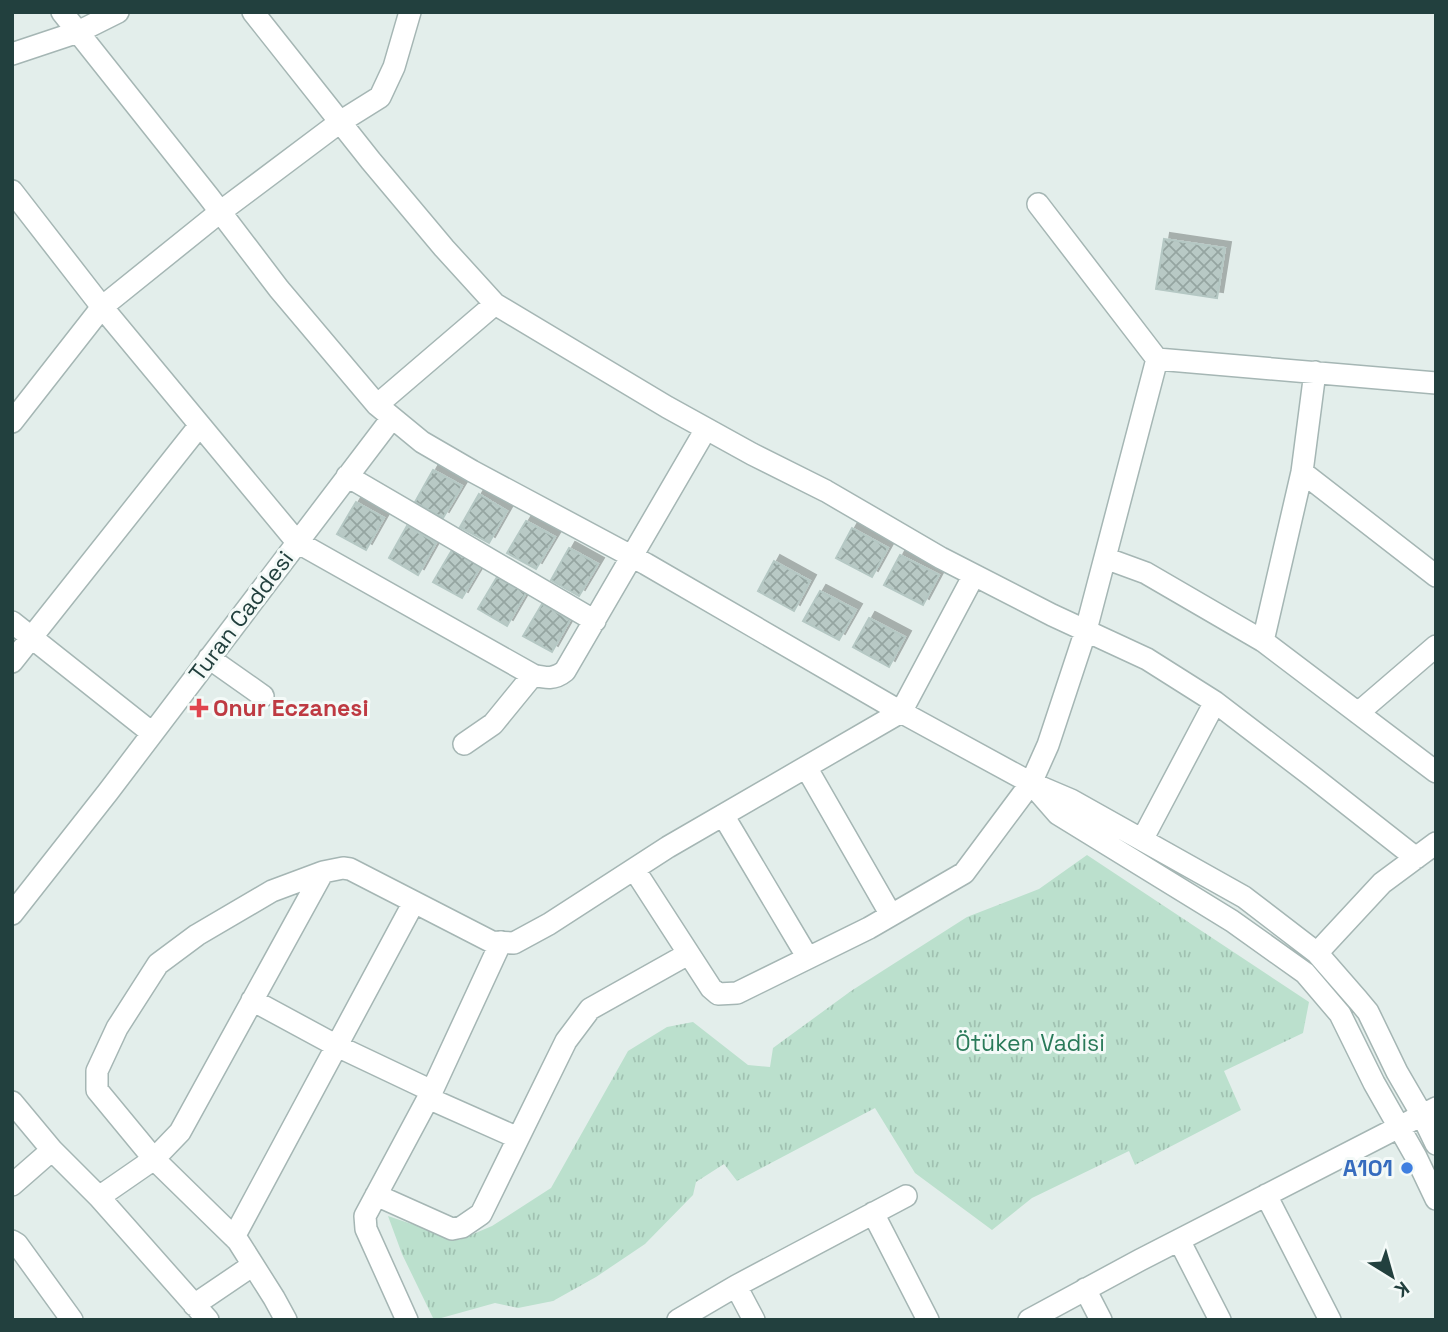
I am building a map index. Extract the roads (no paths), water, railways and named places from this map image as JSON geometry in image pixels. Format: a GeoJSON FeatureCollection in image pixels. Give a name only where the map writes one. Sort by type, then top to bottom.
{"type":"FeatureCollection","features":[{"type":"Feature","properties":{"kind":"street"},"geometry":{"type":"LineString","coordinates":[[62,12],[279,289],[385,411],[422,442],[632,557],[901,712],[1031,783],[1071,800],[1244,897],[1317,953],[1367,1012],[1397,1072],[1429,1111],[1436,1144]]}},
{"type":"Feature","properties":{"kind":"street"},"geometry":{"type":"LineString","coordinates":[[12,54],[78,32],[118,12]]}},
{"type":"Feature","properties":{"kind":"street"},"geometry":{"type":"LineString","coordinates":[[253,12],[444,248],[495,304],[667,407],[752,454],[827,491],[941,558],[1147,659],[1215,702],[1416,858]]}},
{"type":"Feature","properties":{"kind":"street"},"geometry":{"type":"LineString","coordinates":[[12,422],[102,307],[220,212],[340,122],[380,97],[394,67],[410,12]]}},
{"type":"Feature","properties":{"kind":"street"},"geometry":{"type":"LineString","coordinates":[[12,191],[102,307],[297,542],[533,675],[551,679],[559,677],[565,671],[706,429]]}},
{"type":"Feature","properties":{"kind":"street"},"geometry":{"type":"LineString","coordinates":[[1038,204],[1157,359],[1431,378]]}},
{"type":"Feature","properties":{"kind":"street","name":"Turan Caddesi"},"geometry":{"type":"LineString","coordinates":[[12,914],[347,476],[385,411],[495,304]]}},
{"type":"Feature","properties":{"kind":"street"},"geometry":{"type":"LineString","coordinates":[[634,869],[706,982],[718,994],[737,993],[869,928],[964,873],[1031,783],[1048,745],[1086,630],[1157,359]]}},
{"type":"Feature","properties":{"kind":"street"},"geometry":{"type":"LineString","coordinates":[[1263,641],[1302,472],[1315,372]]}},
{"type":"Feature","properties":{"kind":"street"},"geometry":{"type":"LineString","coordinates":[[12,662],[200,425]]}},
{"type":"Feature","properties":{"kind":"street"},"geometry":{"type":"LineString","coordinates":[[1302,472],[1436,576]]}},
{"type":"Feature","properties":{"kind":"street"},"geometry":{"type":"LineString","coordinates":[[347,476],[595,621]]}},
{"type":"Feature","properties":{"kind":"street"},"geometry":{"type":"LineString","coordinates":[[1105,558],[1146,573],[1263,641],[1436,772]]}},
{"type":"Feature","properties":{"kind":"street"},"geometry":{"type":"LineString","coordinates":[[286,1320],[234,1237],[154,1159],[97,1090],[97,1071],[117,1028],[158,964],[197,935],[272,891],[323,872],[343,868],[350,869],[492,942],[514,943],[723,815],[901,712],[974,575]]}},
{"type":"Feature","properties":{"kind":"street"},"geometry":{"type":"LineString","coordinates":[[12,622],[152,733]]}},
{"type":"Feature","properties":{"kind":"street"},"geometry":{"type":"LineString","coordinates":[[1358,713],[1436,646]]}},
{"type":"Feature","properties":{"kind":"street"},"geometry":{"type":"LineString","coordinates":[[209,657],[263,696]]}},
{"type":"Feature","properties":{"kind":"street"},"geometry":{"type":"LineString","coordinates":[[464,744],[493,724],[533,675]]}},
{"type":"Feature","properties":{"kind":"street"},"geometry":{"type":"LineString","coordinates":[[1142,840],[1215,702]]}},
{"type":"Feature","properties":{"kind":"street"},"geometry":{"type":"LineString","coordinates":[[806,766],[891,915]]}},
{"type":"Feature","properties":{"kind":"street"},"geometry":{"type":"LineString","coordinates":[[1031,783],[1058,814],[1232,921],[1304,973],[1340,1014],[1436,1199]]}},
{"type":"Feature","properties":{"kind":"street"},"geometry":{"type":"LineString","coordinates":[[723,815],[808,958]]}},
{"type":"Feature","properties":{"kind":"street"},"geometry":{"type":"LineString","coordinates":[[1317,953],[1382,883],[1435,845]]}},
{"type":"Feature","properties":{"kind":"street"},"geometry":{"type":"LineString","coordinates":[[99,1197],[154,1159],[180,1132],[323,872]]}},
{"type":"Feature","properties":{"kind":"street"},"geometry":{"type":"LineString","coordinates":[[234,1237],[414,902]]}},
{"type":"Feature","properties":{"kind":"street"},"geometry":{"type":"LineString","coordinates":[[407,1320],[366,1229],[365,1216],[430,1094],[501,942]]}},
{"type":"Feature","properties":{"kind":"street"},"geometry":{"type":"LineString","coordinates":[[376,1195],[452,1229],[462,1227],[481,1214],[566,1041],[590,1009],[688,954]]}},
{"type":"Feature","properties":{"kind":"street"},"geometry":{"type":"LineString","coordinates":[[252,1000],[518,1138]]}},
{"type":"Feature","properties":{"kind":"street"},"geometry":{"type":"LineString","coordinates":[[12,1102],[52,1150],[99,1197],[201,1312],[253,1265]]}},
{"type":"Feature","properties":{"kind":"street"},"geometry":{"type":"LineString","coordinates":[[1029,1320],[1429,1111]]}},
{"type":"Feature","properties":{"kind":"street"},"geometry":{"type":"LineString","coordinates":[[12,1185],[52,1150]]}},
{"type":"Feature","properties":{"kind":"street"},"geometry":{"type":"LineString","coordinates":[[1266,1195],[1329,1320]]}},
{"type":"Feature","properties":{"kind":"street"},"geometry":{"type":"LineString","coordinates":[[678,1320],[736,1286],[906,1196]]}},
{"type":"Feature","properties":{"kind":"street"},"geometry":{"type":"LineString","coordinates":[[873,1213],[928,1320]]}},
{"type":"Feature","properties":{"kind":"street"},"geometry":{"type":"LineString","coordinates":[[1179,1240],[1220,1320]]}},
{"type":"Feature","properties":{"kind":"street"},"geometry":{"type":"LineString","coordinates":[[12,1241],[17,1244],[72,1320]]}},
{"type":"Feature","properties":{"kind":"street"},"geometry":{"type":"LineString","coordinates":[[736,1286],[754,1320]]}},
{"type":"Feature","properties":{"kind":"street"},"geometry":{"type":"LineString","coordinates":[[1086,1289],[1101,1320]]}},
{"type":"Feature","properties":{"kind":"place","name":"Onur Eczanesi"},"geometry":{"type":"Point","coordinates":[199,708]}},
{"type":"Feature","properties":{"kind":"place","name":"A101"},"geometry":{"type":"Point","coordinates":[1407,1168]}},
{"type":"Feature","properties":{"kind":"park label","name":"Ötüken Vadisi"},"geometry":{"type":"Point","coordinates":[1030,1043]}}]}
